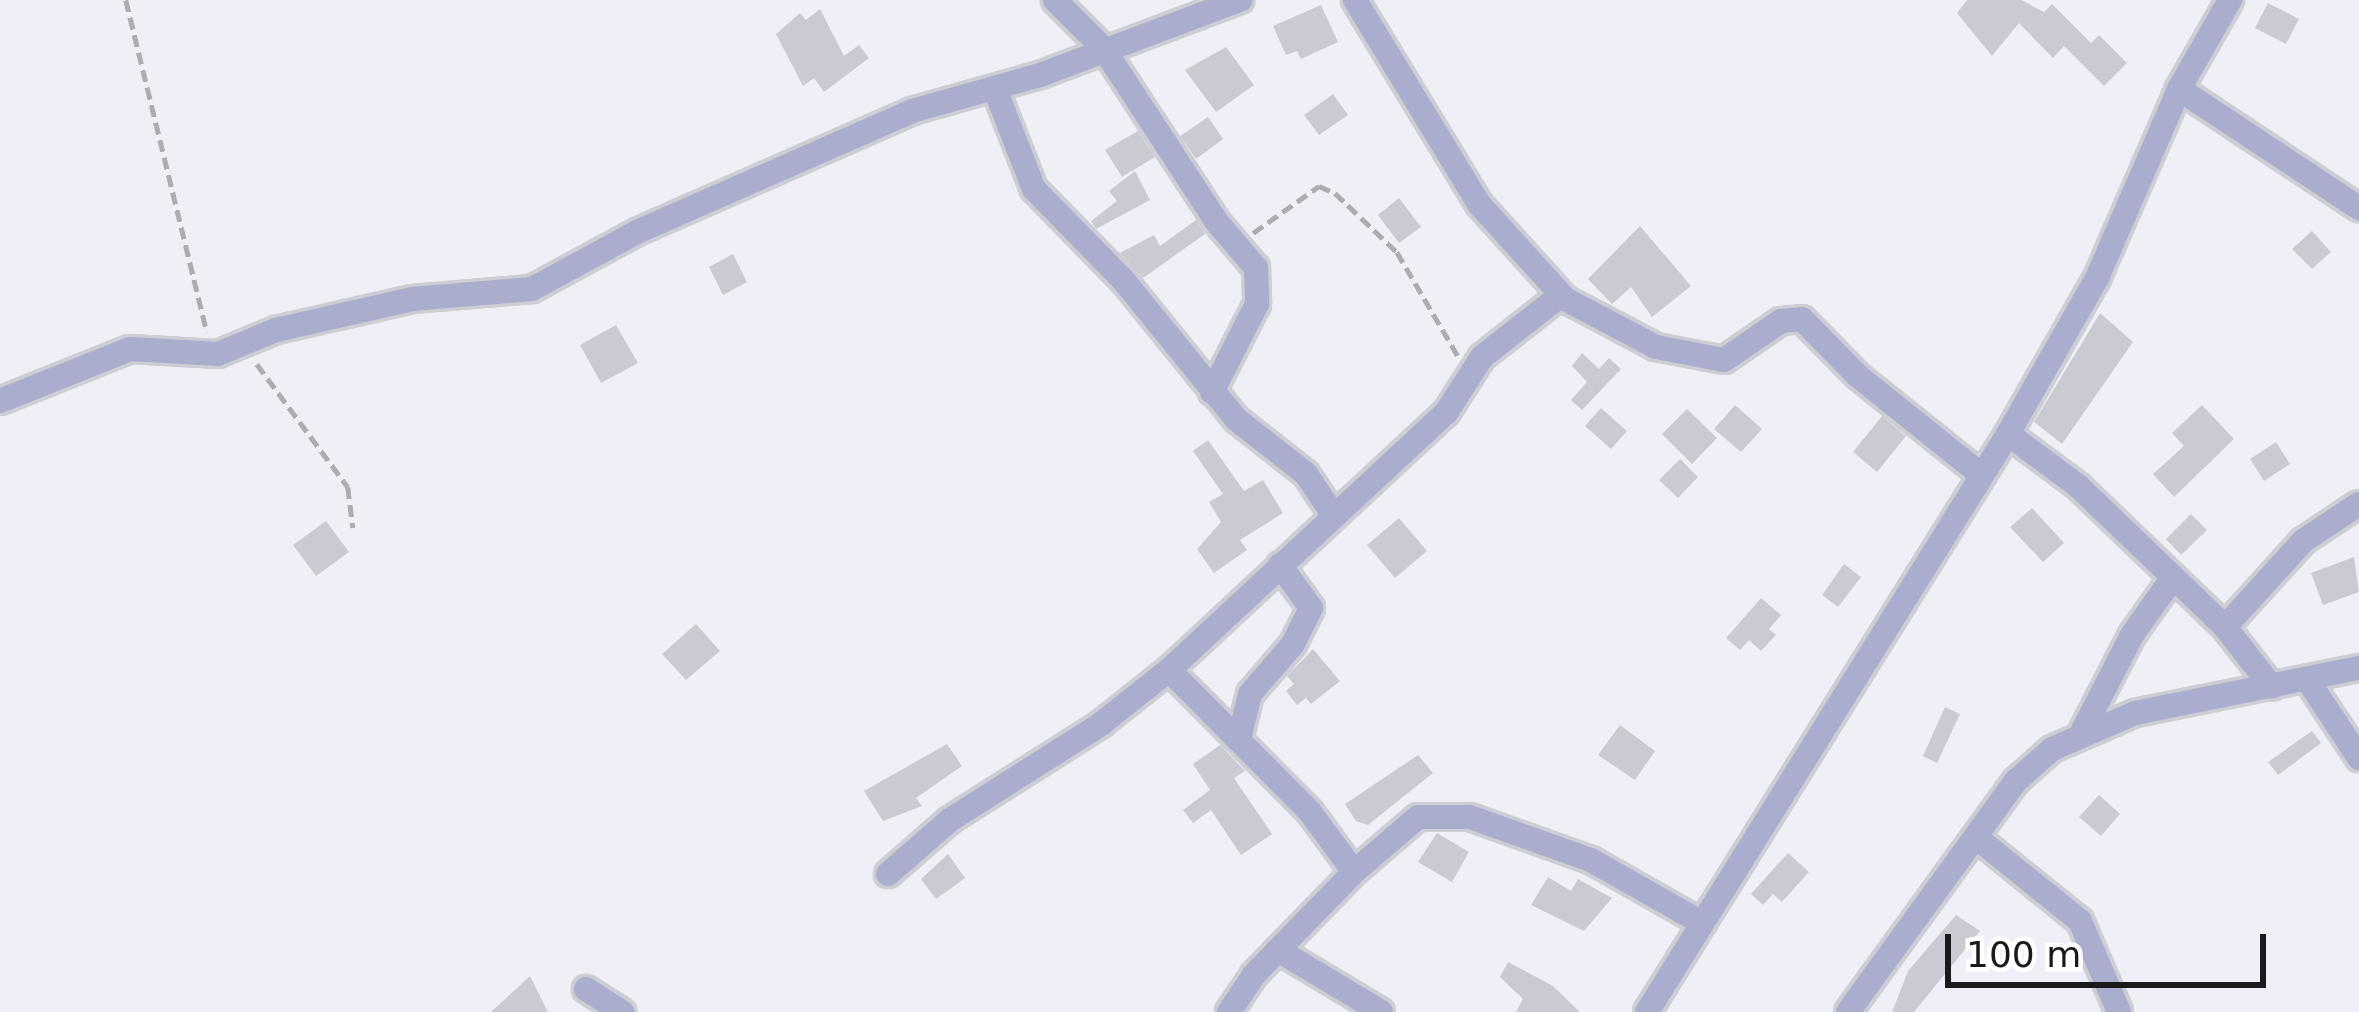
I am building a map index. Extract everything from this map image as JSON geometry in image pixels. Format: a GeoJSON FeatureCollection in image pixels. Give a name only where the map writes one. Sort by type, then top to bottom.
{"type":"FeatureCollection","features":[{"type":"Feature","properties":{"kind":"street"},"geometry":{"type":"LineString","coordinates":[[1055,0],[1104,49],[1256,268],[1257,304],[1212,392]]}},
{"type":"Feature","properties":{"kind":"street"},"geometry":{"type":"LineString","coordinates":[[0,401],[130,349],[218,354],[412,299],[532,289],[637,232],[912,111],[995,88],[1240,0]]}},
{"type":"Feature","properties":{"kind":"street"},"geometry":{"type":"LineString","coordinates":[[1355,0],[1479,204],[1561,295],[1656,347],[1691,357],[1724,360],[1781,321],[1802,319],[1858,376],[1978,472]]}},
{"type":"Feature","properties":{"kind":"street"},"geometry":{"type":"LineString","coordinates":[[1647,1012],[1891,625],[1978,472],[2008,434],[2097,278],[2179,89],[2230,0]]}},
{"type":"Feature","properties":{"kind":"street"},"geometry":{"type":"LineString","coordinates":[[995,88],[1034,190],[1124,281],[1212,392],[1306,474],[1334,516]]}},
{"type":"Feature","properties":{"kind":"street"},"geometry":{"type":"LineString","coordinates":[[2179,89],[2359,208]]}},
{"type":"Feature","properties":{"kind":"street"},"geometry":{"type":"LineString","coordinates":[[888,874],[967,808],[1101,724],[1168,670],[1446,413],[1465,377],[1561,295]]}},
{"type":"Feature","properties":{"kind":"street"},"geometry":{"type":"LineString","coordinates":[[2008,434],[2078,486],[2225,628],[2272,687]]}},
{"type":"Feature","properties":{"kind":"street"},"geometry":{"type":"LineString","coordinates":[[2225,628],[2302,541],[2359,504]]}},
{"type":"Feature","properties":{"kind":"street"},"geometry":{"type":"LineString","coordinates":[[1239,739],[1250,694],[1293,644],[1311,608],[1280,565]]}},
{"type":"Feature","properties":{"kind":"street"},"geometry":{"type":"LineString","coordinates":[[2081,734],[2132,634],[2172,579]]}},
{"type":"Feature","properties":{"kind":"street"},"geometry":{"type":"LineString","coordinates":[[1848,1012],[2016,781],[2081,734],[2135,713],[2359,668]]}},
{"type":"Feature","properties":{"kind":"street"},"geometry":{"type":"LineString","coordinates":[[1168,670],[1310,812],[1354,872]]}},
{"type":"Feature","properties":{"kind":"street"},"geometry":{"type":"LineString","coordinates":[[2307,679],[2359,758]]}},
{"type":"Feature","properties":{"kind":"street"},"geometry":{"type":"LineString","coordinates":[[1229,1012],[1278,950],[1354,872],[1418,817],[1470,817],[1591,860],[1700,922]]}},
{"type":"Feature","properties":{"kind":"street"},"geometry":{"type":"LineString","coordinates":[[1977,838],[2080,921],[2119,1012]]}},
{"type":"Feature","properties":{"kind":"street"},"geometry":{"type":"LineString","coordinates":[[1278,950],[1381,1012]]}},
{"type":"Feature","properties":{"kind":"street"},"geometry":{"type":"LineString","coordinates":[[586,989],[622,1012]]}},
{"type":"Feature","properties":{"kind":"path"},"geometry":{"type":"LineString","coordinates":[[126,0],[190,274],[218,354]]}},
{"type":"Feature","properties":{"kind":"path"},"geometry":{"type":"LineString","coordinates":[[1237,241],[1319,186],[1335,193],[1396,252],[1454,342],[1465,377]]}},
{"type":"Feature","properties":{"kind":"path"},"geometry":{"type":"LineString","coordinates":[[244,344],[348,487],[353,528]]}},
{"type":"Feature","properties":{"kind":"building"},"geometry":{"type":"Polygon","coordinates":[[[1967,0],[2021,0],[2044,12],[2052,4],[2091,43],[2099,35],[2127,63],[2104,86],[2064,46],[2053,58],[2019,23],[1992,56],[1957,13],[1967,0]]]}},
{"type":"Feature","properties":{"kind":"building"},"geometry":{"type":"Polygon","coordinates":[[[2268,3],[2299,19],[2286,44],[2255,28],[2268,3]]]}},
{"type":"Feature","properties":{"kind":"building"},"geometry":{"type":"Polygon","coordinates":[[[1321,5],[1338,42],[1301,59],[1297,51],[1286,55],[1273,26],[1321,5]]]}},
{"type":"Feature","properties":{"kind":"building"},"geometry":{"type":"Polygon","coordinates":[[[820,9],[844,56],[859,45],[869,58],[824,92],[814,78],[803,86],[776,34],[800,13],[806,20],[820,9]]]}},
{"type":"Feature","properties":{"kind":"building"},"geometry":{"type":"Polygon","coordinates":[[[1226,47],[1254,85],[1216,112],[1185,70],[1226,47]]]}},
{"type":"Feature","properties":{"kind":"building"},"geometry":{"type":"Polygon","coordinates":[[[1333,94],[1348,115],[1319,135],[1304,115],[1333,94]]]}},
{"type":"Feature","properties":{"kind":"building"},"geometry":{"type":"Polygon","coordinates":[[[1208,117],[1223,139],[1196,159],[1180,136],[1208,117]]]}},
{"type":"Feature","properties":{"kind":"building"},"geometry":{"type":"Polygon","coordinates":[[[1138,131],[1155,157],[1122,177],[1105,150],[1138,131]]]}},
{"type":"Feature","properties":{"kind":"building"},"geometry":{"type":"Polygon","coordinates":[[[1135,171],[1150,200],[1096,229],[1091,221],[1117,201],[1109,191],[1135,171]]]}},
{"type":"Feature","properties":{"kind":"building"},"geometry":{"type":"Polygon","coordinates":[[[1399,198],[1421,227],[1399,243],[1378,215],[1399,198]]]}},
{"type":"Feature","properties":{"kind":"building"},"geometry":{"type":"Polygon","coordinates":[[[1196,220],[1205,234],[1143,278],[1120,253],[1154,235],[1160,246],[1196,220]]]}},
{"type":"Feature","properties":{"kind":"building"},"geometry":{"type":"Polygon","coordinates":[[[1640,226],[1691,286],[1652,317],[1631,287],[1612,304],[1588,279],[1640,226]]]}},
{"type":"Feature","properties":{"kind":"building"},"geometry":{"type":"Polygon","coordinates":[[[2312,231],[2331,252],[2312,269],[2292,249],[2312,231]]]}},
{"type":"Feature","properties":{"kind":"building"},"geometry":{"type":"Polygon","coordinates":[[[733,254],[747,282],[723,295],[709,267],[733,254]]]}},
{"type":"Feature","properties":{"kind":"building"},"geometry":{"type":"Polygon","coordinates":[[[2100,313],[2133,342],[2062,444],[2034,422],[2100,313]]]}},
{"type":"Feature","properties":{"kind":"building"},"geometry":{"type":"Polygon","coordinates":[[[616,325],[638,363],[601,383],[580,345],[616,325]]]}},
{"type":"Feature","properties":{"kind":"building"},"geometry":{"type":"Polygon","coordinates":[[[1582,353],[1599,369],[1609,358],[1621,369],[1582,410],[1571,400],[1587,382],[1572,366],[1582,353]]]}},
{"type":"Feature","properties":{"kind":"building"},"geometry":{"type":"Polygon","coordinates":[[[1735,405],[1762,429],[1741,452],[1714,429],[1735,405]]]}},
{"type":"Feature","properties":{"kind":"building"},"geometry":{"type":"Polygon","coordinates":[[[2202,405],[2234,439],[2174,497],[2153,474],[2184,446],[2172,433],[2202,405]]]}},
{"type":"Feature","properties":{"kind":"building"},"geometry":{"type":"Polygon","coordinates":[[[1601,408],[1627,431],[1611,449],[1585,426],[1601,408]]]}},
{"type":"Feature","properties":{"kind":"building"},"geometry":{"type":"Polygon","coordinates":[[[1687,409],[1717,438],[1692,464],[1662,434],[1687,409]]]}},
{"type":"Feature","properties":{"kind":"building"},"geometry":{"type":"Polygon","coordinates":[[[1882,416],[1906,436],[1877,472],[1853,452],[1882,416]]]}},
{"type":"Feature","properties":{"kind":"building"},"geometry":{"type":"Polygon","coordinates":[[[1208,440],[1244,491],[1263,480],[1283,513],[1240,540],[1247,550],[1214,573],[1197,549],[1221,522],[1209,502],[1223,494],[1193,451],[1208,440]]]}},
{"type":"Feature","properties":{"kind":"building"},"geometry":{"type":"Polygon","coordinates":[[[2276,442],[2290,464],[2264,481],[2250,459],[2276,442]]]}},
{"type":"Feature","properties":{"kind":"building"},"geometry":{"type":"Polygon","coordinates":[[[1680,459],[1698,477],[1678,498],[1659,480],[1680,459]]]}},
{"type":"Feature","properties":{"kind":"building"},"geometry":{"type":"Polygon","coordinates":[[[2032,508],[2064,543],[2043,562],[2010,527],[2032,508]]]}},
{"type":"Feature","properties":{"kind":"building"},"geometry":{"type":"Polygon","coordinates":[[[2191,514],[2207,530],[2181,555],[2166,539],[2191,514]]]}},
{"type":"Feature","properties":{"kind":"building"},"geometry":{"type":"Polygon","coordinates":[[[1399,518],[1427,551],[1395,578],[1367,545],[1399,518]]]}},
{"type":"Feature","properties":{"kind":"building"},"geometry":{"type":"Polygon","coordinates":[[[326,521],[349,552],[316,576],[293,545],[326,521]]]}},
{"type":"Feature","properties":{"kind":"building"},"geometry":{"type":"Polygon","coordinates":[[[2354,557],[2359,592],[2323,605],[2311,573],[2354,557]]]}},
{"type":"Feature","properties":{"kind":"building"},"geometry":{"type":"Polygon","coordinates":[[[1844,564],[1861,577],[1838,607],[1822,595],[1844,564]]]}},
{"type":"Feature","properties":{"kind":"building"},"geometry":{"type":"Polygon","coordinates":[[[1761,598],[1781,615],[1769,629],[1776,635],[1761,651],[1749,640],[1740,650],[1726,638],[1761,598]]]}},
{"type":"Feature","properties":{"kind":"building"},"geometry":{"type":"Polygon","coordinates":[[[696,624],[720,651],[686,680],[662,654],[696,624]]]}},
{"type":"Feature","properties":{"kind":"building"},"geometry":{"type":"Polygon","coordinates":[[[1313,649],[1340,681],[1311,704],[1306,698],[1297,705],[1286,691],[1294,684],[1287,676],[1313,649]]]}},
{"type":"Feature","properties":{"kind":"building"},"geometry":{"type":"Polygon","coordinates":[[[1945,707],[1960,714],[1937,763],[1923,756],[1945,707]]]}},
{"type":"Feature","properties":{"kind":"building"},"geometry":{"type":"Polygon","coordinates":[[[1620,725],[1655,751],[1635,780],[1598,755],[1620,725]]]}},
{"type":"Feature","properties":{"kind":"building"},"geometry":{"type":"Polygon","coordinates":[[[2312,731],[2321,743],[2278,775],[2268,762],[2312,731]]]}},
{"type":"Feature","properties":{"kind":"building"},"geometry":{"type":"Polygon","coordinates":[[[947,744],[962,766],[916,798],[922,806],[883,821],[864,791],[947,744]]]}},
{"type":"Feature","properties":{"kind":"building"},"geometry":{"type":"Polygon","coordinates":[[[1220,745],[1245,771],[1234,778],[1272,834],[1241,855],[1211,810],[1193,823],[1183,810],[1210,790],[1193,764],[1220,745]]]}},
{"type":"Feature","properties":{"kind":"building"},"geometry":{"type":"Polygon","coordinates":[[[1418,755],[1433,773],[1368,825],[1356,821],[1345,804],[1418,755]]]}},
{"type":"Feature","properties":{"kind":"building"},"geometry":{"type":"Polygon","coordinates":[[[2099,795],[2120,814],[2101,836],[2079,817],[2099,795]]]}},
{"type":"Feature","properties":{"kind":"building"},"geometry":{"type":"Polygon","coordinates":[[[1437,833],[1469,852],[1452,882],[1418,862],[1437,833]]]}},
{"type":"Feature","properties":{"kind":"building"},"geometry":{"type":"Polygon","coordinates":[[[1788,853],[1809,872],[1782,902],[1773,894],[1763,905],[1751,894],[1788,853]]]}},
{"type":"Feature","properties":{"kind":"building"},"geometry":{"type":"Polygon","coordinates":[[[948,854],[965,878],[936,899],[921,879],[948,854]]]}},
{"type":"Feature","properties":{"kind":"building"},"geometry":{"type":"Polygon","coordinates":[[[1548,877],[1571,891],[1578,879],[1612,898],[1584,931],[1531,905],[1548,877]]]}},
{"type":"Feature","properties":{"kind":"building"},"geometry":{"type":"Polygon","coordinates":[[[1956,915],[1980,931],[1914,1012],[1892,1012],[1908,971],[1956,915]]]}},
{"type":"Feature","properties":{"kind":"building"},"geometry":{"type":"Polygon","coordinates":[[[1508,962],[1553,986],[1580,1012],[1516,1012],[1523,999],[1500,977],[1508,962]]]}},
{"type":"Feature","properties":{"kind":"building"},"geometry":{"type":"Polygon","coordinates":[[[530,976],[548,1012],[491,1012],[530,976]]]}}]}
